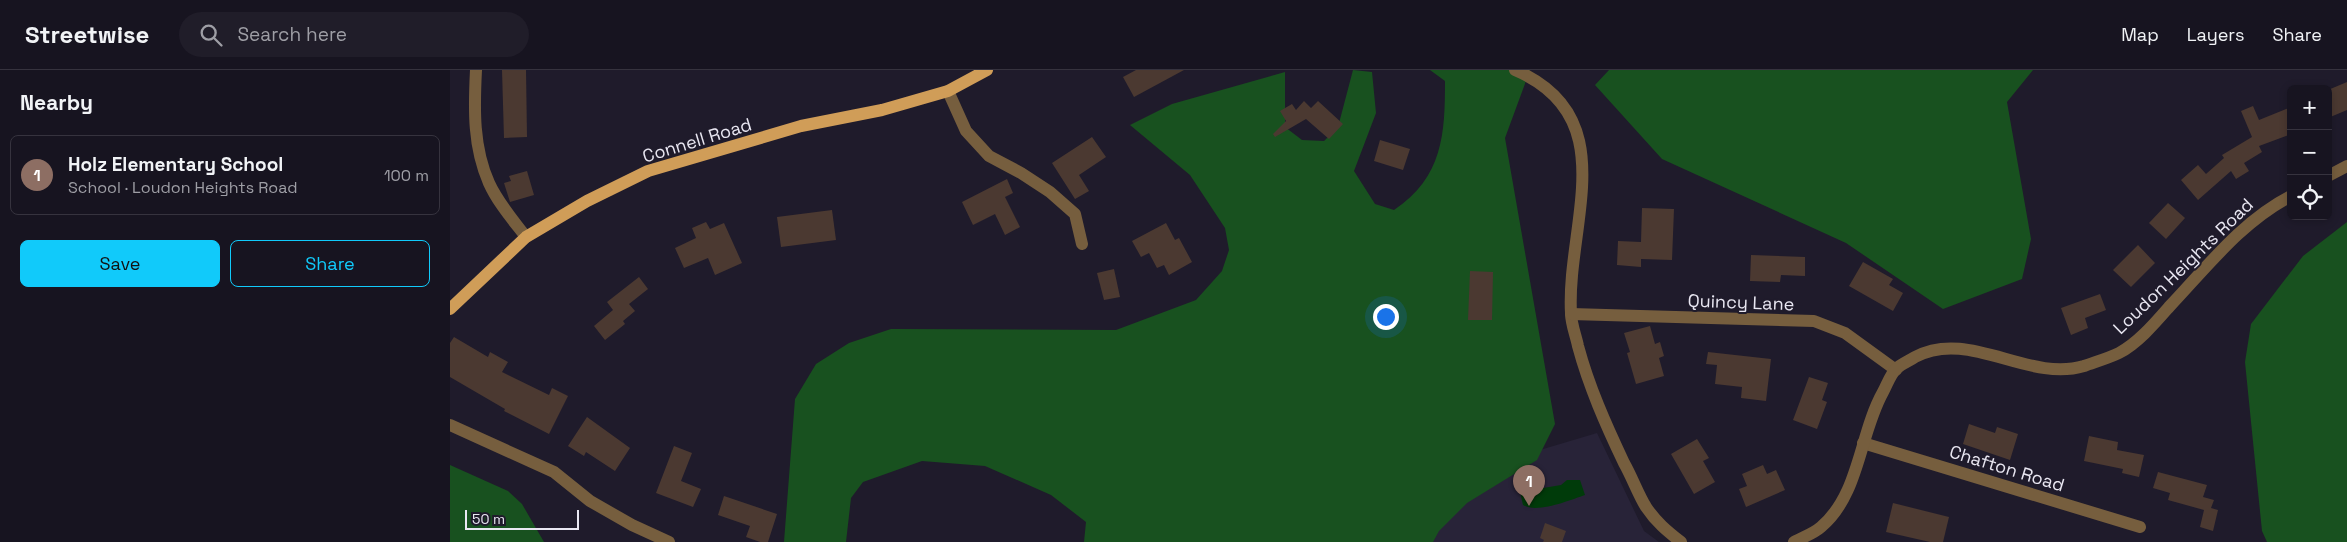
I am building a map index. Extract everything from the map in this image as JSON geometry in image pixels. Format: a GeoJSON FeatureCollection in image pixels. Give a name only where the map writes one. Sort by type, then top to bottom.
{"type":"FeatureCollection","features":[{"type":"Feature","properties":{"kind":"main road","name":"Connell Road"},"geometry":{"type":"LineString","coordinates":[[450,309],[526,237],[587,201],[648,171],[801,126],[882,110],[948,91],[987,70]]}},
{"type":"Feature","properties":{"kind":"street"},"geometry":{"type":"LineString","coordinates":[[476,70],[474,114],[478,149],[490,183],[506,211],[526,237]]}},
{"type":"Feature","properties":{"kind":"street"},"geometry":{"type":"LineString","coordinates":[[1515,70],[1534,78],[1559,98],[1570,114],[1580,142],[1582,182],[1571,281],[1571,314],[1588,383],[1646,506],[1660,526],[1681,542]]}},
{"type":"Feature","properties":{"kind":"street"},"geometry":{"type":"LineString","coordinates":[[948,91],[966,131],[990,156],[1050,192],[1075,214],[1082,244]]}},
{"type":"Feature","properties":{"kind":"street"},"geometry":{"type":"LineString","coordinates":[[2330,175],[2347,166]]}},
{"type":"Feature","properties":{"kind":"street","name":"Loudon Heights Road"},"geometry":{"type":"LineString","coordinates":[[1794,542],[1819,529],[1835,514],[1860,462],[1862,443],[1876,404],[1896,370],[1921,354],[1937,348],[1957,348],[2037,366],[2064,368],[2082,366],[2120,352],[2150,328],[2240,231],[2270,207],[2287,198]]}},
{"type":"Feature","properties":{"kind":"street","name":"Quincy Lane"},"geometry":{"type":"LineString","coordinates":[[1571,314],[1814,322],[1845,333],[1896,370]]}},
{"type":"Feature","properties":{"kind":"street"},"geometry":{"type":"LineString","coordinates":[[450,425],[554,472],[590,501],[632,525],[669,542]]}},
{"type":"Feature","properties":{"kind":"street","name":"Chafton Road"},"geometry":{"type":"LineString","coordinates":[[1862,443],[2140,528]]}},
{"type":"Feature","properties":{"kind":"shaded area"},"geometry":{"type":"Polygon","coordinates":[[[1597,433],[1644,531],[1659,542],[1415,542],[1433,482],[1597,433]]]}},
{"type":"Feature","properties":{"kind":"green space"},"geometry":{"type":"Polygon","coordinates":[[[1353,70],[1372,72],[1376,113],[1354,171],[1375,204],[1394,210],[1423,183],[1432,169],[1438,153],[1444,119],[1445,81],[1430,70],[1530,70],[1505,138],[1555,424],[1537,460],[1467,503],[1439,531],[1433,542],[1084,542],[1086,522],[1051,495],[985,466],[922,461],[863,482],[851,498],[846,542],[784,542],[795,399],[816,364],[849,343],[891,329],[1116,330],[1196,300],[1222,271],[1229,250],[1225,228],[1190,175],[1130,125],[1172,104],[1285,72],[1285,127],[1302,140],[1324,141],[1338,127],[1353,70]]]}},
{"type":"Feature","properties":{"kind":"green space"},"geometry":{"type":"Polygon","coordinates":[[[1609,70],[2033,70],[2007,102],[2031,239],[2022,279],[1943,309],[1846,243],[1662,159],[1595,85],[1609,70]]]}},
{"type":"Feature","properties":{"kind":"green space"},"geometry":{"type":"Polygon","coordinates":[[[2347,222],[2347,542],[2267,542],[2262,531],[2245,362],[2251,324],[2303,256],[2347,222]]]}},
{"type":"Feature","properties":{"kind":"green space"},"geometry":{"type":"Polygon","coordinates":[[[450,465],[508,491],[522,504],[544,542],[450,542],[450,465]]]}},
{"type":"Feature","properties":{"kind":"green space"},"geometry":{"type":"Polygon","coordinates":[[[1567,480],[1580,480],[1585,495],[1545,507],[1536,508],[1523,505],[1520,492],[1561,485],[1567,480]]]}},
{"type":"Feature","properties":{"kind":"building"},"geometry":{"type":"Polygon","coordinates":[[[502,70],[526,70],[527,137],[504,138],[502,70]]]}},
{"type":"Feature","properties":{"kind":"building"},"geometry":{"type":"Polygon","coordinates":[[[1136,70],[1184,70],[1134,97],[1123,77],[1136,70]]]}},
{"type":"Feature","properties":{"kind":"building"},"geometry":{"type":"Polygon","coordinates":[[[2347,82],[2347,110],[2332,116],[2332,88],[2347,82]]]}},
{"type":"Feature","properties":{"kind":"building"},"geometry":{"type":"Polygon","coordinates":[[[1304,101],[1311,108],[1318,101],[1343,124],[1329,139],[1306,119],[1275,137],[1273,134],[1286,121],[1280,111],[1292,104],[1296,110],[1304,101]]]}},
{"type":"Feature","properties":{"kind":"building"},"geometry":{"type":"Polygon","coordinates":[[[2253,106],[2259,120],[2287,109],[2287,136],[2259,146],[2262,152],[2244,163],[2249,171],[2236,179],[2231,171],[2198,200],[2181,180],[2198,165],[2206,174],[2224,158],[2222,155],[2252,137],[2241,111],[2253,106]]]}},
{"type":"Feature","properties":{"kind":"building"},"geometry":{"type":"Polygon","coordinates":[[[1092,137],[1106,157],[1079,175],[1089,191],[1075,199],[1052,163],[1092,137]]]}},
{"type":"Feature","properties":{"kind":"building"},"geometry":{"type":"Polygon","coordinates":[[[1380,140],[1410,149],[1403,170],[1374,161],[1380,140]]]}},
{"type":"Feature","properties":{"kind":"building"},"geometry":{"type":"Polygon","coordinates":[[[527,171],[534,195],[510,202],[504,183],[511,181],[509,176],[527,171]]]}},
{"type":"Feature","properties":{"kind":"building"},"geometry":{"type":"Polygon","coordinates":[[[1007,179],[1013,193],[1005,197],[1020,227],[1005,235],[995,214],[973,225],[962,202],[1007,179]]]}},
{"type":"Feature","properties":{"kind":"building"},"geometry":{"type":"Polygon","coordinates":[[[2168,203],[2185,218],[2166,239],[2149,223],[2168,203]]]}},
{"type":"Feature","properties":{"kind":"building"},"geometry":{"type":"Polygon","coordinates":[[[1642,208],[1674,209],[1672,260],[1641,259],[1641,267],[1617,265],[1618,241],[1641,242],[1642,208]]]}},
{"type":"Feature","properties":{"kind":"building"},"geometry":{"type":"Polygon","coordinates":[[[832,210],[836,240],[781,247],[777,217],[832,210]]]}},
{"type":"Feature","properties":{"kind":"building"},"geometry":{"type":"Polygon","coordinates":[[[706,222],[710,229],[724,223],[742,263],[715,275],[708,258],[684,268],[675,248],[696,238],[692,228],[706,222]]]}},
{"type":"Feature","properties":{"kind":"building"},"geometry":{"type":"Polygon","coordinates":[[[1166,223],[1175,240],[1179,238],[1192,262],[1169,275],[1164,265],[1157,268],[1149,253],[1141,257],[1132,241],[1166,223]]]}},
{"type":"Feature","properties":{"kind":"building"},"geometry":{"type":"Polygon","coordinates":[[[2138,245],[2155,263],[2131,287],[2113,270],[2138,245]]]}},
{"type":"Feature","properties":{"kind":"building"},"geometry":{"type":"Polygon","coordinates":[[[1751,255],[1805,257],[1805,276],[1781,275],[1780,282],[1750,281],[1751,255]]]}},
{"type":"Feature","properties":{"kind":"building"},"geometry":{"type":"Polygon","coordinates":[[[1863,262],[1893,279],[1889,285],[1903,293],[1893,311],[1849,286],[1863,262]]]}},
{"type":"Feature","properties":{"kind":"building"},"geometry":{"type":"Polygon","coordinates":[[[1114,269],[1120,297],[1104,300],[1097,273],[1114,269]]]}},
{"type":"Feature","properties":{"kind":"building"},"geometry":{"type":"Polygon","coordinates":[[[1470,271],[1493,272],[1492,320],[1468,320],[1470,271]]]}},
{"type":"Feature","properties":{"kind":"building"},"geometry":{"type":"Polygon","coordinates":[[[639,277],[648,289],[629,304],[635,311],[623,321],[625,324],[605,340],[594,326],[613,310],[607,302],[639,277]]]}},
{"type":"Feature","properties":{"kind":"building"},"geometry":{"type":"Polygon","coordinates":[[[2100,294],[2106,310],[2085,318],[2088,328],[2071,335],[2061,308],[2100,294]]]}},
{"type":"Feature","properties":{"kind":"building"},"geometry":{"type":"Polygon","coordinates":[[[1650,326],[1655,344],[1660,342],[1664,356],[1659,358],[1664,376],[1636,384],[1627,353],[1630,352],[1624,333],[1650,326]]]}},
{"type":"Feature","properties":{"kind":"building"},"geometry":{"type":"Polygon","coordinates":[[[454,337],[488,357],[490,352],[508,362],[502,372],[549,395],[552,388],[568,396],[549,434],[504,411],[505,409],[450,377],[450,343],[454,337]]]}},
{"type":"Feature","properties":{"kind":"building"},"geometry":{"type":"Polygon","coordinates":[[[1708,352],[1771,359],[1766,401],[1741,398],[1742,387],[1715,384],[1717,365],[1706,364],[1708,352]]]}},
{"type":"Feature","properties":{"kind":"building"},"geometry":{"type":"Polygon","coordinates":[[[1809,377],[1828,383],[1822,400],[1827,402],[1817,429],[1793,420],[1809,377]]]}},
{"type":"Feature","properties":{"kind":"building"},"geometry":{"type":"Polygon","coordinates":[[[587,417],[630,448],[615,471],[586,452],[584,456],[568,446],[587,417]]]}},
{"type":"Feature","properties":{"kind":"building"},"geometry":{"type":"Polygon","coordinates":[[[1969,424],[1995,433],[1997,427],[2018,434],[2010,460],[1963,444],[1969,424]]]}},
{"type":"Feature","properties":{"kind":"building"},"geometry":{"type":"Polygon","coordinates":[[[2089,436],[2118,442],[2117,450],[2144,455],[2139,477],[2122,473],[2123,469],[2084,461],[2089,436]]]}},
{"type":"Feature","properties":{"kind":"building"},"geometry":{"type":"Polygon","coordinates":[[[1697,439],[1709,458],[1703,461],[1715,482],[1694,494],[1671,454],[1697,439]]]}},
{"type":"Feature","properties":{"kind":"building"},"geometry":{"type":"Polygon","coordinates":[[[674,446],[692,453],[681,481],[701,489],[693,507],[656,493],[674,446]]]}},
{"type":"Feature","properties":{"kind":"building"},"geometry":{"type":"Polygon","coordinates":[[[1763,465],[1767,474],[1776,470],[1785,490],[1746,507],[1739,489],[1747,486],[1742,474],[1763,465]]]}},
{"type":"Feature","properties":{"kind":"building"},"geometry":{"type":"Polygon","coordinates":[[[2158,472],[2207,485],[2203,497],[2214,500],[2211,508],[2218,510],[2213,531],[2200,527],[2204,510],[2168,500],[2170,493],[2153,488],[2158,472]]]}},
{"type":"Feature","properties":{"kind":"building"},"geometry":{"type":"Polygon","coordinates":[[[724,496],[777,514],[768,542],[760,542],[746,537],[750,526],[718,515],[724,496]]]}},
{"type":"Feature","properties":{"kind":"building"},"geometry":{"type":"Polygon","coordinates":[[[1893,503],[1949,517],[1943,542],[1930,542],[1886,532],[1893,503]]]}},
{"type":"Feature","properties":{"kind":"building"},"geometry":{"type":"Polygon","coordinates":[[[1545,523],[1566,531],[1562,542],[1543,542],[1544,540],[1540,538],[1545,523]]]}},
{"type":"Feature","properties":{"kind":"place","name":"Holz Elementary School"},"geometry":{"type":"Point","coordinates":[1529,506]}}]}
